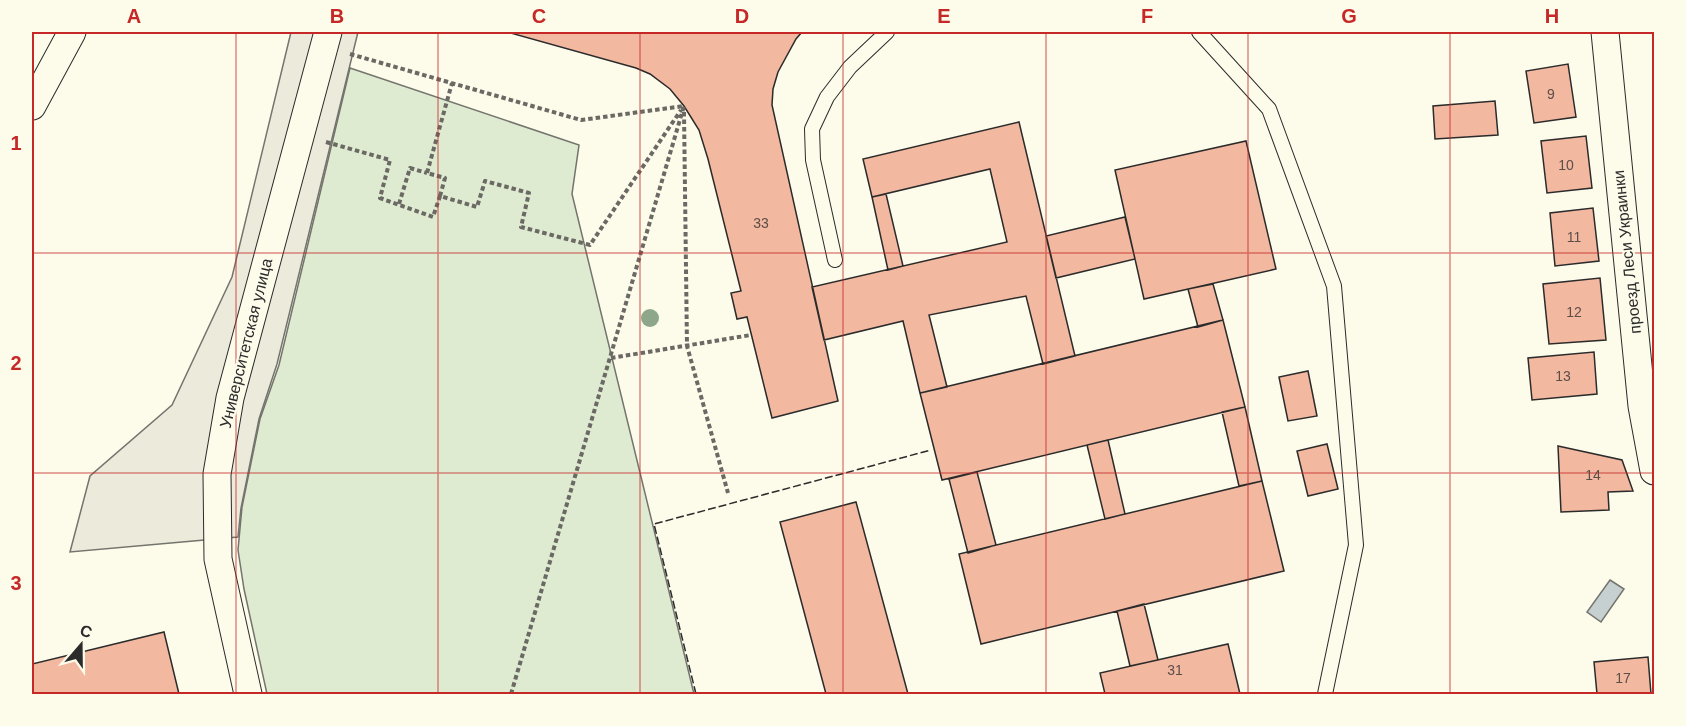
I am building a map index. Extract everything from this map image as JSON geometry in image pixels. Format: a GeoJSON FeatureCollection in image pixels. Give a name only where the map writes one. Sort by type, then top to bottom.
{"type":"FeatureCollection","features":[{"type":"Feature","properties":{"kind":"street"},"geometry":{"type":"LineString","coordinates":[[32,106],[39,77],[72,32]]}},
{"type":"Feature","properties":{"kind":"street","name":"Университетская улица"},"geometry":{"type":"LineString","coordinates":[[248,694],[218,559],[217,474],[230,398],[328,32]]}},
{"type":"Feature","properties":{"kind":"street","name":"проезд Леси Украинки"},"geometry":{"type":"LineString","coordinates":[[1605,32],[1642,406],[1654,471]]}},
{"type":"Feature","properties":{"kind":"lane"},"geometry":{"type":"LineString","coordinates":[[835,260],[813,160],[812,129],[827,97],[850,67],[887,32]]}},
{"type":"Feature","properties":{"kind":"lane"},"geometry":{"type":"LineString","coordinates":[[1199,32],[1269,109],[1334,286],[1356,545],[1325,694]]}},
{"type":"Feature","properties":{"kind":"path"},"geometry":{"type":"LineString","coordinates":[[351,54],[581,120],[684,106]]}},
{"type":"Feature","properties":{"kind":"path"},"geometry":{"type":"LineString","coordinates":[[427,173],[452,83]]}},
{"type":"Feature","properties":{"kind":"path"},"geometry":{"type":"LineString","coordinates":[[440,196],[477,207],[485,181],[529,193],[521,227],[590,245],[684,106]]}},
{"type":"Feature","properties":{"kind":"path"},"geometry":{"type":"LineString","coordinates":[[684,106],[687,346],[728,493]]}},
{"type":"Feature","properties":{"kind":"path"},"geometry":{"type":"LineString","coordinates":[[511,694],[684,106]]}},
{"type":"Feature","properties":{"kind":"path"},"geometry":{"type":"LineString","coordinates":[[300,135],[390,160],[380,198],[433,217],[445,177],[410,168],[399,204]]}},
{"type":"Feature","properties":{"kind":"path"},"geometry":{"type":"LineString","coordinates":[[611,358],[751,335]]}},
{"type":"Feature","properties":{"kind":"green space"},"geometry":{"type":"Polygon","coordinates":[[[350,68],[579,145],[572,194],[694,694],[267,694],[244,589],[238,550],[242,507],[260,419],[279,365],[350,68]]]}},
{"type":"Feature","properties":{"kind":"shaded area"},"geometry":{"type":"Polygon","coordinates":[[[291,32],[358,32],[277,364],[259,419],[241,508],[238,537],[70,552],[90,476],[172,405],[232,277],[291,32]]]}},
{"type":"Feature","properties":{"kind":"shaded area"},"geometry":{"type":"Polygon","coordinates":[[[1610,580],[1624,589],[1601,622],[1587,612],[1610,580]]]}},
{"type":"Feature","properties":{"kind":"building"},"geometry":{"type":"Polygon","coordinates":[[[507,32],[802,32],[778,72],[773,89],[772,105],[838,401],[772,418],[747,317],[737,319],[731,293],[741,291],[708,159],[699,130],[670,89],[650,74],[636,68],[507,32]]]}},
{"type":"Feature","properties":{"kind":"building"},"geometry":{"type":"Polygon","coordinates":[[[1568,64],[1576,117],[1534,123],[1526,71],[1568,64]]]}},
{"type":"Feature","properties":{"kind":"building"},"geometry":{"type":"Polygon","coordinates":[[[1495,101],[1498,135],[1435,139],[1433,106],[1495,101]]]}},
{"type":"Feature","properties":{"kind":"building"},"geometry":{"type":"Polygon","coordinates":[[[1019,122],[1075,356],[1043,364],[1026,296],[929,315],[947,387],[920,393],[903,321],[824,340],[812,287],[1007,242],[990,169],[872,197],[863,159],[1019,122]]]}},
{"type":"Feature","properties":{"kind":"building"},"geometry":{"type":"Polygon","coordinates":[[[1586,136],[1592,188],[1547,193],[1541,141],[1586,136]]]}},
{"type":"Feature","properties":{"kind":"building"},"geometry":{"type":"Polygon","coordinates":[[[1246,141],[1276,269],[1144,299],[1115,170],[1246,141]]]}},
{"type":"Feature","properties":{"kind":"building"},"geometry":{"type":"Polygon","coordinates":[[[886,194],[903,266],[888,270],[872,197],[886,194]]]}},
{"type":"Feature","properties":{"kind":"building"},"geometry":{"type":"Polygon","coordinates":[[[1593,208],[1599,261],[1555,266],[1550,213],[1593,208]]]}},
{"type":"Feature","properties":{"kind":"building"},"geometry":{"type":"Polygon","coordinates":[[[1125,217],[1135,259],[1056,278],[1046,236],[1125,217]]]}},
{"type":"Feature","properties":{"kind":"building"},"geometry":{"type":"Polygon","coordinates":[[[1600,278],[1606,340],[1549,344],[1543,284],[1600,278]]]}},
{"type":"Feature","properties":{"kind":"building"},"geometry":{"type":"Polygon","coordinates":[[[1213,284],[1223,320],[1198,327],[1188,289],[1213,284]]]}},
{"type":"Feature","properties":{"kind":"building"},"geometry":{"type":"Polygon","coordinates":[[[1223,320],[1245,407],[942,480],[920,393],[1223,320]]]}},
{"type":"Feature","properties":{"kind":"building"},"geometry":{"type":"Polygon","coordinates":[[[1594,352],[1597,394],[1532,400],[1528,358],[1594,352]]]}},
{"type":"Feature","properties":{"kind":"building"},"geometry":{"type":"Polygon","coordinates":[[[1308,371],[1317,416],[1288,421],[1279,377],[1308,371]]]}},
{"type":"Feature","properties":{"kind":"building"},"geometry":{"type":"Polygon","coordinates":[[[1245,407],[1262,481],[1239,486],[1222,412],[1245,407]]]}},
{"type":"Feature","properties":{"kind":"building"},"geometry":{"type":"Polygon","coordinates":[[[1108,440],[1125,514],[1105,519],[1087,445],[1108,440]]]}},
{"type":"Feature","properties":{"kind":"building"},"geometry":{"type":"Polygon","coordinates":[[[1327,444],[1338,489],[1308,496],[1297,451],[1327,444]]]}},
{"type":"Feature","properties":{"kind":"building"},"geometry":{"type":"Polygon","coordinates":[[[1558,446],[1622,460],[1633,491],[1608,492],[1609,510],[1561,512],[1558,446]]]}},
{"type":"Feature","properties":{"kind":"building"},"geometry":{"type":"Polygon","coordinates":[[[977,472],[996,545],[968,553],[949,479],[977,472]]]}},
{"type":"Feature","properties":{"kind":"building"},"geometry":{"type":"Polygon","coordinates":[[[1262,481],[1284,571],[981,644],[959,554],[1262,481]]]}},
{"type":"Feature","properties":{"kind":"building"},"geometry":{"type":"Polygon","coordinates":[[[856,502],[908,694],[826,694],[780,522],[856,502]]]}},
{"type":"Feature","properties":{"kind":"building"},"geometry":{"type":"Polygon","coordinates":[[[1144,604],[1158,660],[1130,666],[1117,611],[1144,604]]]}},
{"type":"Feature","properties":{"kind":"building"},"geometry":{"type":"Polygon","coordinates":[[[164,632],[179,694],[32,694],[32,664],[164,632]]]}},
{"type":"Feature","properties":{"kind":"building"},"geometry":{"type":"Polygon","coordinates":[[[1228,644],[1240,694],[1105,694],[1100,673],[1228,644]]]}},
{"type":"Feature","properties":{"kind":"building"},"geometry":{"type":"Polygon","coordinates":[[[1648,657],[1651,694],[1597,694],[1594,662],[1648,657]]]}},
{"type":"Feature","properties":{"kind":"fence"},"geometry":{"type":"LineString","coordinates":[[696,694],[654,524],[931,450]]}}]}
